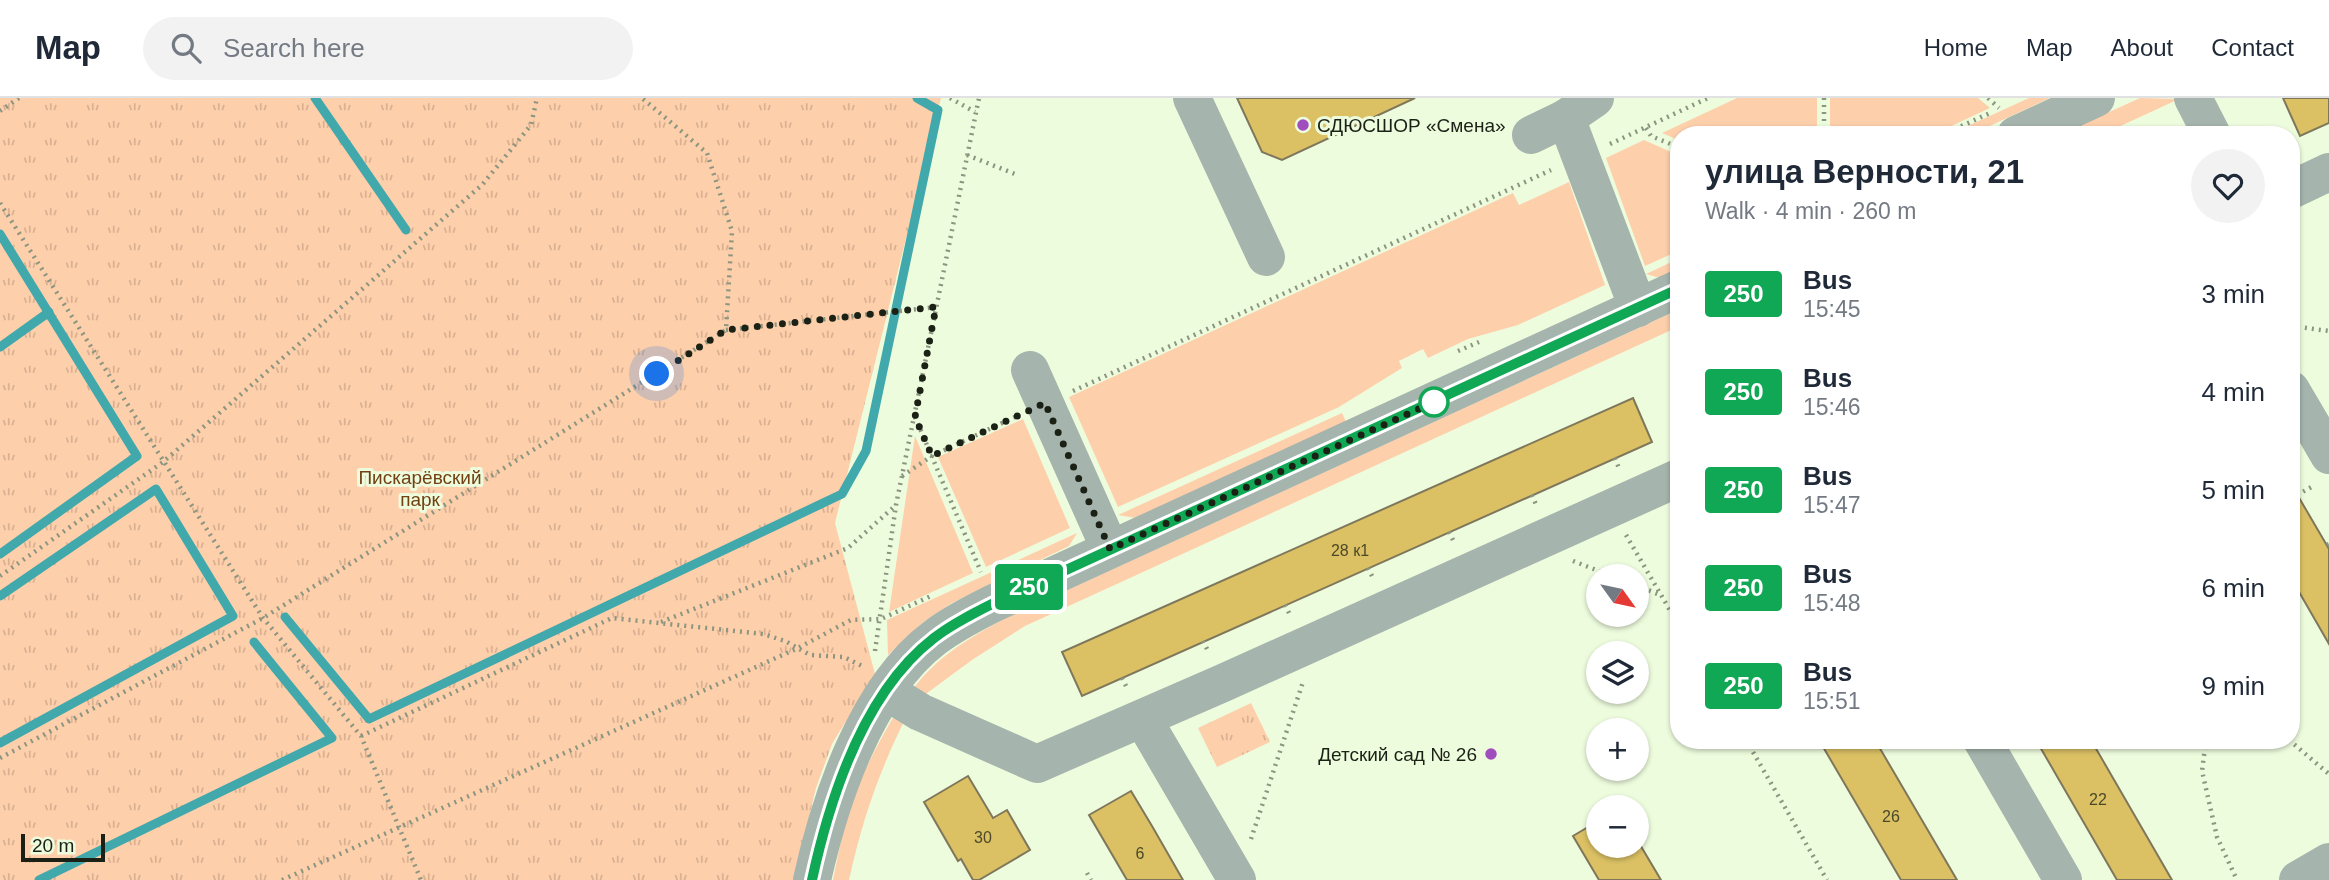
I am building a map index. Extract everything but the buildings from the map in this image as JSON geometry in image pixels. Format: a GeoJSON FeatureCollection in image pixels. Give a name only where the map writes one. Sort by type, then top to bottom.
{"type":"FeatureCollection","features":[{"type":"Feature","properties":{"kind":"street"},"geometry":{"type":"LineString","coordinates":[[1192,98],[1266,257]]}},
{"type":"Feature","properties":{"kind":"street"},"geometry":{"type":"LineString","coordinates":[[2008,116],[2096,98]]}},
{"type":"Feature","properties":{"kind":"street"},"geometry":{"type":"LineString","coordinates":[[2193,98],[2207,126]]}},
{"type":"Feature","properties":{"kind":"street"},"geometry":{"type":"LineString","coordinates":[[1531,135],[1581,108],[1582,156],[1637,308]]}},
{"type":"Feature","properties":{"kind":"street"},"geometry":{"type":"LineString","coordinates":[[2300,186],[2329,172]]}},
{"type":"Feature","properties":{"kind":"street"},"geometry":{"type":"LineString","coordinates":[[815,863],[879,680],[906,664],[933,639],[960,621],[1110,549],[1670,293]]}},
{"type":"Feature","properties":{"kind":"street"},"geometry":{"type":"LineString","coordinates":[[1037,387],[1110,549]]}},
{"type":"Feature","properties":{"kind":"street"},"geometry":{"type":"LineString","coordinates":[[2300,405],[2329,454]]}},
{"type":"Feature","properties":{"kind":"street"},"geometry":{"type":"LineString","coordinates":[[879,680],[920,712],[1037,764],[1317,641],[1490,570],[1670,482]]}},
{"type":"Feature","properties":{"kind":"street"},"geometry":{"type":"LineString","coordinates":[[1143,719],[1237,880]]}},
{"type":"Feature","properties":{"kind":"street"},"geometry":{"type":"LineString","coordinates":[[1987,749],[2063,880]]}},
{"type":"Feature","properties":{"kind":"street"},"geometry":{"type":"LineString","coordinates":[[2298,880],[2329,862]]}},
{"type":"Feature","properties":{"kind":"path"},"geometry":{"type":"LineString","coordinates":[[0,111],[19,98]]}},
{"type":"Feature","properties":{"kind":"path"},"geometry":{"type":"LineString","coordinates":[[0,576],[163,462],[482,185],[531,125],[537,98]]}},
{"type":"Feature","properties":{"kind":"path"},"geometry":{"type":"LineString","coordinates":[[642,98],[707,153],[732,231],[726,330]]}},
{"type":"Feature","properties":{"kind":"path"},"geometry":{"type":"LineString","coordinates":[[950,98],[975,112]]}},
{"type":"Feature","properties":{"kind":"path"},"geometry":{"type":"LineString","coordinates":[[879,680],[881,619],[896,505],[979,98]]}},
{"type":"Feature","properties":{"kind":"path"},"geometry":{"type":"LineString","coordinates":[[902,477],[1037,387],[1582,156],[1708,98]]}},
{"type":"Feature","properties":{"kind":"path"},"geometry":{"type":"LineString","coordinates":[[1824,98],[1824,126]]}},
{"type":"Feature","properties":{"kind":"path"},"geometry":{"type":"LineString","coordinates":[[1988,98],[2008,116]]}},
{"type":"Feature","properties":{"kind":"path"},"geometry":{"type":"LineString","coordinates":[[1973,126],[2008,116]]}},
{"type":"Feature","properties":{"kind":"path"},"geometry":{"type":"LineString","coordinates":[[1646,128],[1651,135],[1670,143]]}},
{"type":"Feature","properties":{"kind":"path"},"geometry":{"type":"LineString","coordinates":[[967,155],[1015,174]]}},
{"type":"Feature","properties":{"kind":"path"},"geometry":{"type":"LineString","coordinates":[[0,204],[263,618],[360,736],[421,880]]}},
{"type":"Feature","properties":{"kind":"path"},"geometry":{"type":"LineString","coordinates":[[0,758],[263,618],[726,330],[936,307]]}},
{"type":"Feature","properties":{"kind":"path"},"geometry":{"type":"LineString","coordinates":[[2300,327],[2329,331]]}},
{"type":"Feature","properties":{"kind":"path"},"geometry":{"type":"LineString","coordinates":[[1447,356],[1470,344],[1483,341]]}},
{"type":"Feature","properties":{"kind":"path"},"geometry":{"type":"LineString","coordinates":[[915,417],[982,573],[994,568]]}},
{"type":"Feature","properties":{"kind":"path"},"geometry":{"type":"LineString","coordinates":[[660,622],[848,548],[896,505]]}},
{"type":"Feature","properties":{"kind":"path"},"geometry":{"type":"LineString","coordinates":[[1611,509],[1670,611]]}},
{"type":"Feature","properties":{"kind":"path"},"geometry":{"type":"LineString","coordinates":[[1649,590],[1661,595]]}},
{"type":"Feature","properties":{"kind":"path"},"geometry":{"type":"LineString","coordinates":[[282,880],[796,649],[851,620],[881,619],[944,591]]}},
{"type":"Feature","properties":{"kind":"path"},"geometry":{"type":"LineString","coordinates":[[360,736],[612,618],[763,634],[785,641],[810,655],[844,657],[879,680]]}},
{"type":"Feature","properties":{"kind":"path"},"geometry":{"type":"LineString","coordinates":[[1250,840],[1317,641]]}},
{"type":"Feature","properties":{"kind":"path"},"geometry":{"type":"LineString","coordinates":[[1751,749],[1827,880]]}},
{"type":"Feature","properties":{"kind":"path"},"geometry":{"type":"LineString","coordinates":[[2205,749],[2202,771],[2217,837],[2236,880]]}},
{"type":"Feature","properties":{"kind":"path"},"geometry":{"type":"LineString","coordinates":[[2300,749],[2329,774]]}},
{"type":"Feature","properties":{"kind":"path"},"geometry":{"type":"LineString","coordinates":[[1087,873],[1091,880]]}},
{"type":"Feature","properties":{"kind":"green space","name":"Пискарёвский парк"},"geometry":{"type":"Polygon","coordinates":[[[0,98],[941,98],[835,523],[875,674],[832,744],[816,788],[794,880],[0,880],[0,98]]]}},
{"type":"Feature","properties":{"kind":"green space"},"geometry":{"type":"Polygon","coordinates":[[[1737,98],[1817,98],[1817,126],[1677,126],[1737,98]]]}},
{"type":"Feature","properties":{"kind":"green space"},"geometry":{"type":"Polygon","coordinates":[[[1830,98],[1978,98],[1990,108],[1951,126],[1830,126],[1830,98]]]}},
{"type":"Feature","properties":{"kind":"green space"},"geometry":{"type":"Polygon","coordinates":[[[2029,98],[2050,98],[1989,126],[1968,126],[2029,98]]]}},
{"type":"Feature","properties":{"kind":"green space"},"geometry":{"type":"Polygon","coordinates":[[[2140,98],[2179,99],[2120,126],[2078,126],[2140,98]]]}},
{"type":"Feature","properties":{"kind":"green space"},"geometry":{"type":"Polygon","coordinates":[[[1644,140],[1670,151],[1670,255],[1645,266],[1606,158],[1644,140]]]}},
{"type":"Feature","properties":{"kind":"green space"},"geometry":{"type":"Polygon","coordinates":[[[1569,182],[1605,285],[1518,325],[1468,339],[1428,358],[1423,349],[1399,361],[1402,368],[1339,407],[1118,507],[1069,397],[1513,193],[1519,205],[1569,182]]]}},
{"type":"Feature","properties":{"kind":"green space"},"geometry":{"type":"Polygon","coordinates":[[[1670,263],[1670,273],[1660,278],[1646,274],[1670,263]]]}},
{"type":"Feature","properties":{"kind":"green space"},"geometry":{"type":"Polygon","coordinates":[[[1670,314],[1670,331],[1025,626],[919,699],[910,693],[941,659],[1004,619],[1670,314]]]}},
{"type":"Feature","properties":{"kind":"green space"},"geometry":{"type":"Polygon","coordinates":[[[1342,413],[1346,422],[1135,518],[1118,515],[1342,413]]]}},
{"type":"Feature","properties":{"kind":"green space"},"geometry":{"type":"Polygon","coordinates":[[[1023,419],[1070,528],[986,567],[938,457],[1023,419]]]}},
{"type":"Feature","properties":{"kind":"green space"},"geometry":{"type":"Polygon","coordinates":[[[915,436],[973,573],[889,612],[915,436]]]}},
{"type":"Feature","properties":{"kind":"green space"},"geometry":{"type":"Polygon","coordinates":[[[1077,533],[1069,546],[952,603],[922,623],[888,655],[887,620],[1077,533]]]}},
{"type":"Feature","properties":{"kind":"green space"},"geometry":{"type":"Polygon","coordinates":[[[1251,703],[1270,742],[1217,767],[1198,728],[1251,703]]]}},
{"type":"Feature","properties":{"kind":"green space"},"geometry":{"type":"Polygon","coordinates":[[[897,711],[907,715],[873,795],[849,880],[833,880],[855,795],[874,752],[897,711]]]}},
{"type":"Feature","properties":{"kind":"waterway"},"geometry":{"type":"LineString","coordinates":[[315,98],[406,230]]}},
{"type":"Feature","properties":{"kind":"waterway"},"geometry":{"type":"LineString","coordinates":[[285,617],[369,719],[842,494],[866,451],[938,110],[917,98]]}},
{"type":"Feature","properties":{"kind":"waterway"},"geometry":{"type":"LineString","coordinates":[[0,234],[137,456],[0,554]]}},
{"type":"Feature","properties":{"kind":"waterway"},"geometry":{"type":"LineString","coordinates":[[0,347],[49,312]]}},
{"type":"Feature","properties":{"kind":"waterway"},"geometry":{"type":"LineString","coordinates":[[0,596],[156,489],[233,616],[0,743]]}},
{"type":"Feature","properties":{"kind":"waterway"},"geometry":{"type":"LineString","coordinates":[[39,880],[332,738],[254,642]]}},
{"type":"Feature","properties":{"kind":"bus line","name":"250"},"geometry":{"type":"LineString","coordinates":[[812,880],[819,846],[855,743],[886,691],[906,664],[933,639],[994,603],[1670,293]]}},
{"type":"Feature","properties":{"kind":"place","name":"СДЮСШОР «Смена»"},"geometry":{"type":"Point","coordinates":[1303,125]}},
{"type":"Feature","properties":{"kind":"place","name":"Детский сад № 26"},"geometry":{"type":"Point","coordinates":[1491,754]}},
{"type":"Feature","properties":{"kind":"route"},"geometry":{"type":"LineString","coordinates":[[657,374],[726,330],[936,307],[915,417],[932,456],[1045,403],[1110,549],[1434,402]]}}]}
